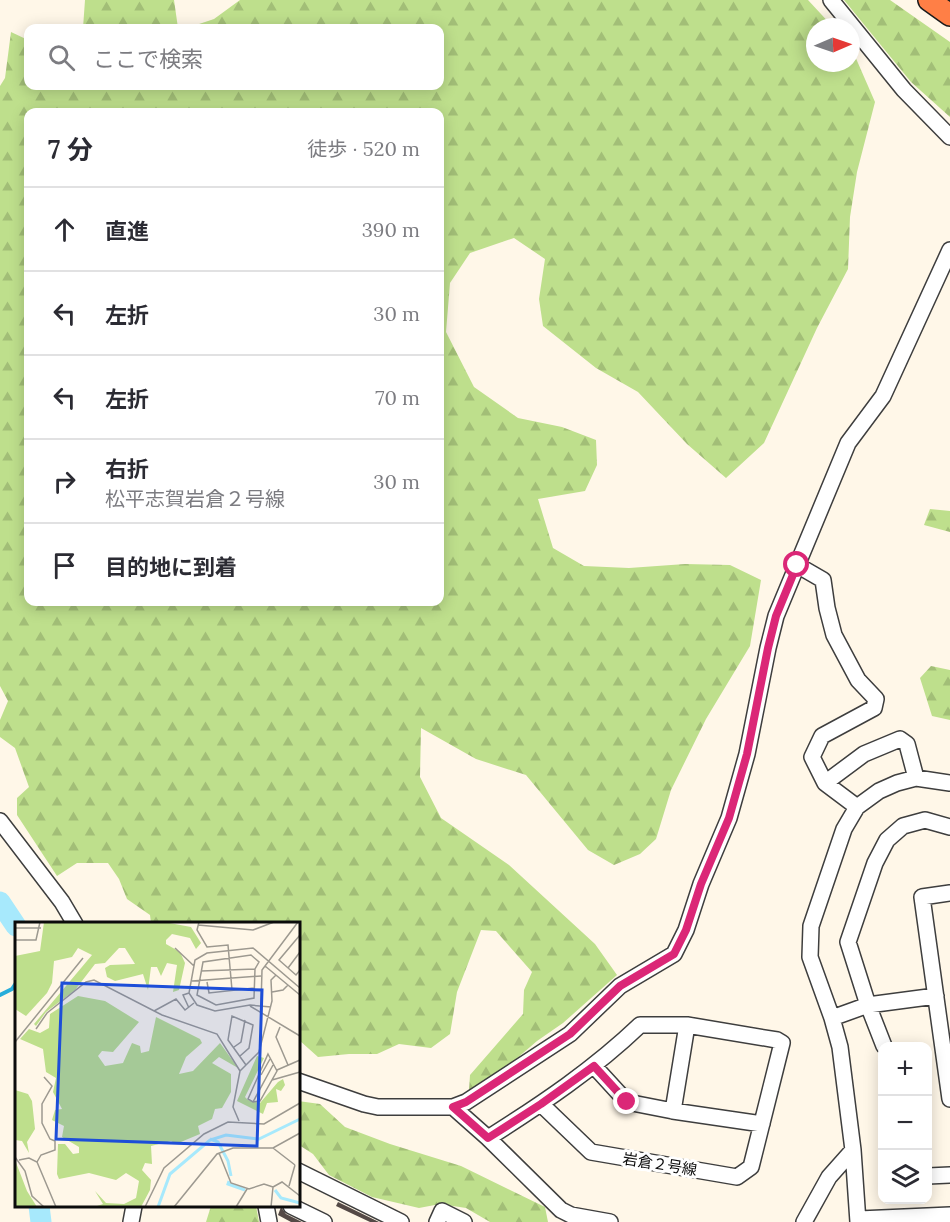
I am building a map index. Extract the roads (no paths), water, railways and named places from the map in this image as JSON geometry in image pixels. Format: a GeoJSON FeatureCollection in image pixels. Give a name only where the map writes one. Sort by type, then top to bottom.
{"type":"FeatureCollection","features":[{"type":"Feature","properties":{"kind":"highway"},"geometry":{"type":"LineString","coordinates":[[929,0],[950,15]]}},
{"type":"Feature","properties":{"kind":"street"},"geometry":{"type":"LineString","coordinates":[[831,0],[904,90],[950,137]]}},
{"type":"Feature","properties":{"kind":"street"},"geometry":{"type":"LineString","coordinates":[[300,1082],[378,1107],[453,1107],[466,1102],[570,1034],[620,986],[674,954],[686,930],[701,884],[729,818],[747,754],[776,616],[848,443],[883,396],[950,250]]}},
{"type":"Feature","properties":{"kind":"street"},"geometry":{"type":"LineString","coordinates":[[797,565],[823,580],[834,635],[858,680],[876,699],[874,708],[822,736],[812,757],[825,783],[857,807]]}},
{"type":"Feature","properties":{"kind":"street"},"geometry":{"type":"LineString","coordinates":[[825,783],[864,754],[900,739],[907,744],[916,778]]}},
{"type":"Feature","properties":{"kind":"street"},"geometry":{"type":"LineString","coordinates":[[950,783],[916,778],[889,786],[857,807],[844,829],[811,926],[809,941],[810,957],[840,1047],[859,1221],[950,1215]]}},
{"type":"Feature","properties":{"kind":"street"},"geometry":{"type":"LineString","coordinates":[[882,1042],[848,942],[875,863],[887,840],[903,826],[925,820],[950,826]]}},
{"type":"Feature","properties":{"kind":"street"},"geometry":{"type":"LineString","coordinates":[[0,821],[62,902],[74,922]]}},
{"type":"Feature","properties":{"kind":"street"},"geometry":{"type":"LineString","coordinates":[[950,893],[922,897],[936,996],[946,1039],[950,1099]]}},
{"type":"Feature","properties":{"kind":"street"},"geometry":{"type":"LineString","coordinates":[[832,1018],[868,1005],[936,996]]}},
{"type":"Feature","properties":{"kind":"street"},"geometry":{"type":"LineString","coordinates":[[488,1138],[594,1066],[640,1024],[687,1025],[672,1111]]}},
{"type":"Feature","properties":{"kind":"street","name":"岩倉２号線"},"geometry":{"type":"LineString","coordinates":[[541,1104],[591,1152],[737,1177],[751,1167],[782,1043],[777,1040],[687,1025]]}},
{"type":"Feature","properties":{"kind":"street"},"geometry":{"type":"LineString","coordinates":[[594,1066],[627,1102],[762,1124]]}},
{"type":"Feature","properties":{"kind":"street"},"geometry":{"type":"LineString","coordinates":[[453,1107],[561,1210],[571,1215],[610,1222]]}},
{"type":"Feature","properties":{"kind":"street"},"geometry":{"type":"LineString","coordinates":[[804,1222],[829,1177],[853,1150]]}},
{"type":"Feature","properties":{"kind":"street"},"geometry":{"type":"LineString","coordinates":[[300,1172],[391,1220]]}},
{"type":"Feature","properties":{"kind":"street"},"geometry":{"type":"LineString","coordinates":[[932,1176],[950,1175]]}},
{"type":"Feature","properties":{"kind":"street"},"geometry":{"type":"LineString","coordinates":[[131,1222],[134,1207]]}},
{"type":"Feature","properties":{"kind":"street"},"geometry":{"type":"LineString","coordinates":[[266,1207],[269,1222]]}},
{"type":"Feature","properties":{"kind":"street"},"geometry":{"type":"LineString","coordinates":[[293,1207],[324,1222]]}},
{"type":"Feature","properties":{"kind":"street"},"geometry":{"type":"LineString","coordinates":[[437,1222],[442,1211],[464,1222]]}},
{"type":"Feature","properties":{"kind":"waterway"},"geometry":{"type":"LineString","coordinates":[[0,902],[15,924]]}},
{"type":"Feature","properties":{"kind":"waterway"},"geometry":{"type":"LineString","coordinates":[[0,995],[12,989],[15,984]]}},
{"type":"Feature","properties":{"kind":"waterway"},"geometry":{"type":"LineString","coordinates":[[39,1207],[41,1222]]}}]}
